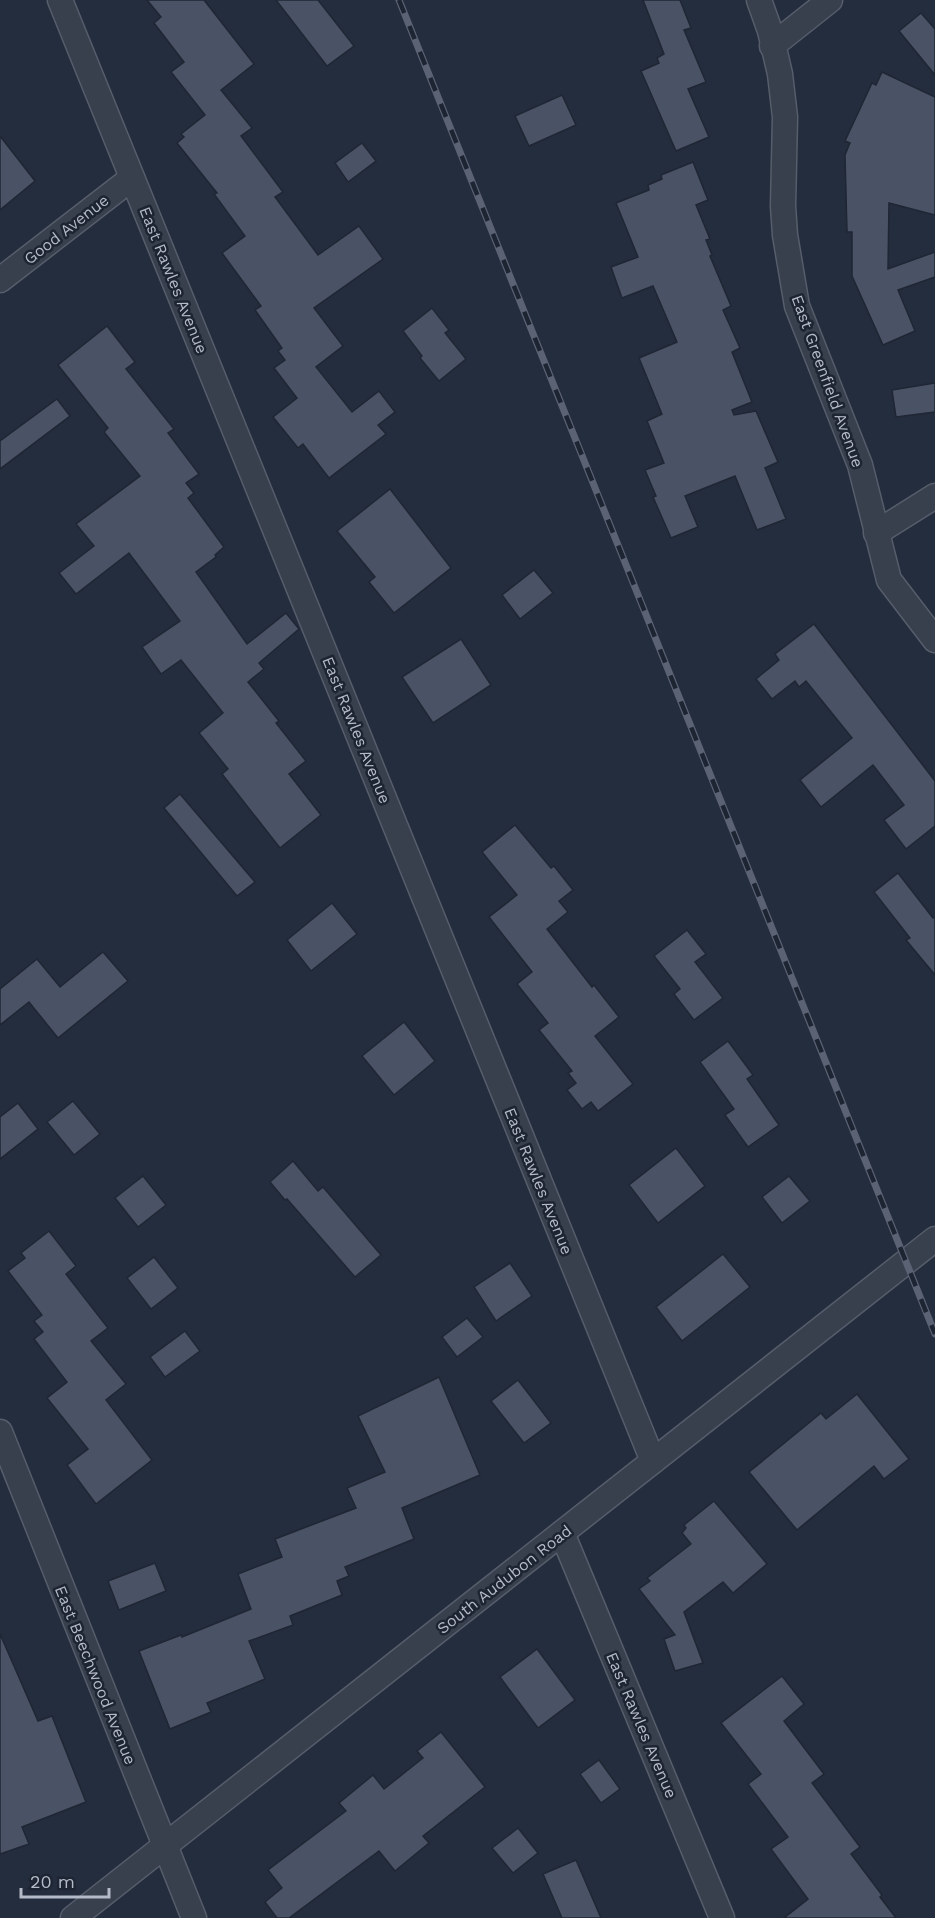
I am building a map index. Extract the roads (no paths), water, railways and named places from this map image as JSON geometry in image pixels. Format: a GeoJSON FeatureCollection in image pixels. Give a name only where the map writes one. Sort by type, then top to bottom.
{"type":"FeatureCollection","features":[{"type":"Feature","properties":{"kind":"street","name":"East Rawles Avenue"},"geometry":{"type":"LineString","coordinates":[[60,0],[653,1461]]}},
{"type":"Feature","properties":{"kind":"street","name":"East Greenfield Avenue"},"geometry":{"type":"LineString","coordinates":[[759,0],[770,31],[780,74],[785,117],[783,206],[785,234],[797,306],[860,465],[889,580],[935,640]]}},
{"type":"Feature","properties":{"kind":"street"},"geometry":{"type":"LineString","coordinates":[[772,46],[830,0]]}},
{"type":"Feature","properties":{"kind":"street","name":"Good Avenue"},"geometry":{"type":"LineString","coordinates":[[0,280],[132,178]]}},
{"type":"Feature","properties":{"kind":"street"},"geometry":{"type":"LineString","coordinates":[[876,533],[935,496]]}},
{"type":"Feature","properties":{"kind":"street","name":"South Audubon Road"},"geometry":{"type":"LineString","coordinates":[[73,1918],[935,1239]]}},
{"type":"Feature","properties":{"kind":"street","name":"East Beechwood Avenue"},"geometry":{"type":"LineString","coordinates":[[0,1432],[194,1918]]}},
{"type":"Feature","properties":{"kind":"street","name":"East Rawles Avenue"},"geometry":{"type":"LineString","coordinates":[[562,1533],[722,1918]]}},
{"type":"Feature","properties":{"kind":"railway"},"geometry":{"type":"LineString","coordinates":[[399,0],[935,1334]]}}]}
